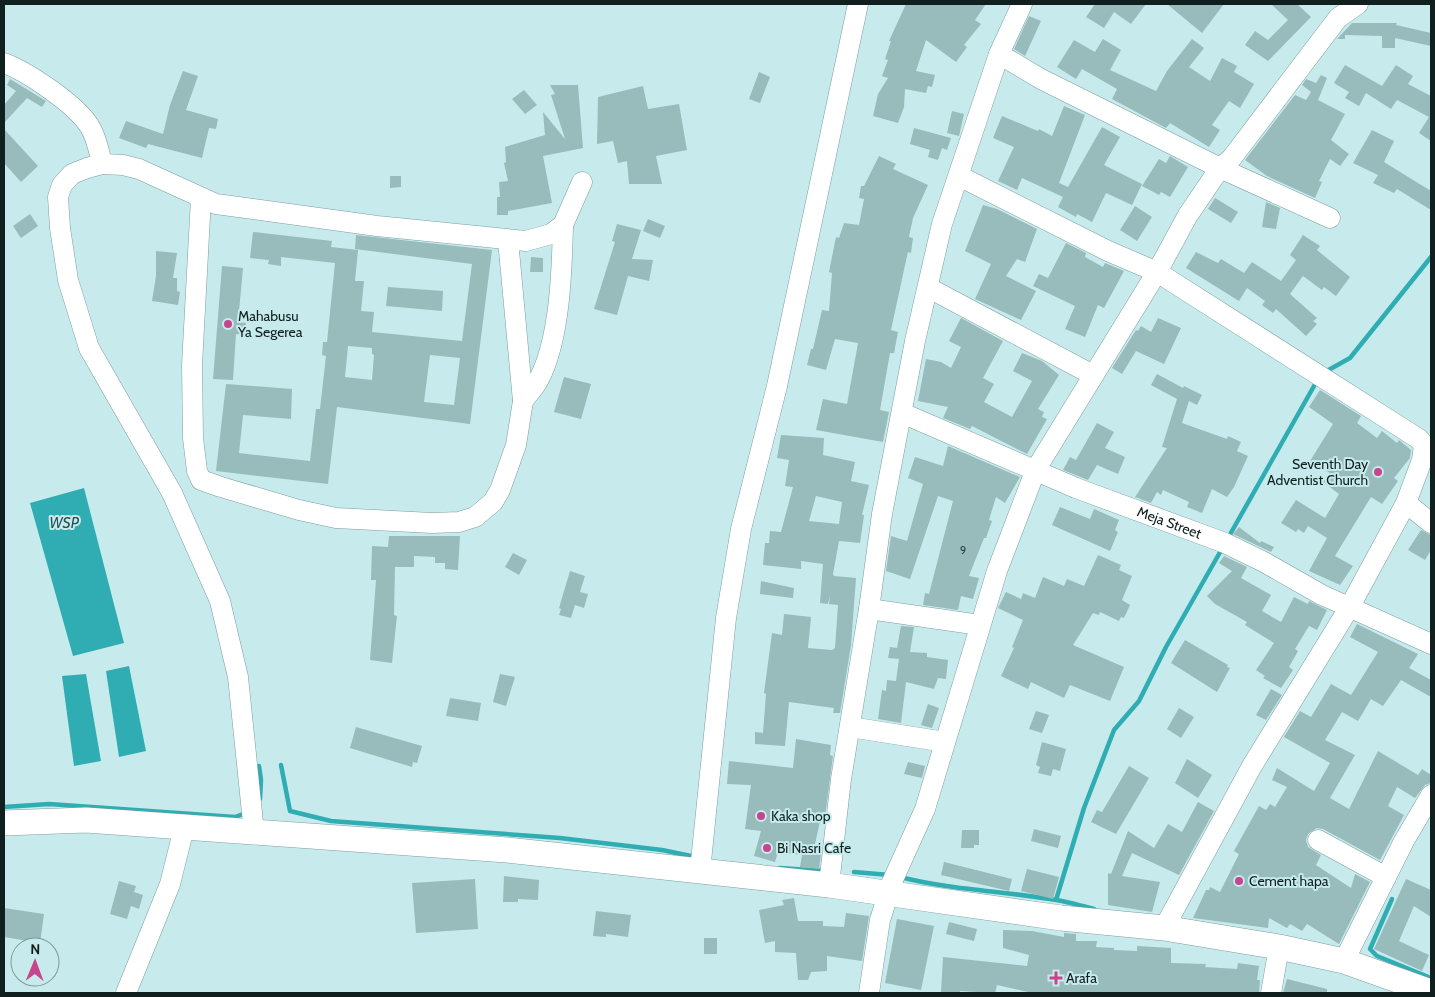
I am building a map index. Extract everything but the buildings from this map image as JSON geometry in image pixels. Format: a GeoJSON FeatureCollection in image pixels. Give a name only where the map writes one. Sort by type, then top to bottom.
{"type":"FeatureCollection","features":[{"type":"Feature","properties":{"kind":"main road"},"geometry":{"type":"LineString","coordinates":[[4,824],[86,820],[507,850],[829,885],[1061,918],[1164,928],[1279,947],[1344,961],[1431,992]]}},
{"type":"Feature","properties":{"kind":"street"},"geometry":{"type":"LineString","coordinates":[[700,872],[726,618],[741,529],[777,386],[858,4]]}},
{"type":"Feature","properties":{"kind":"street"},"geometry":{"type":"LineString","coordinates":[[829,885],[850,727],[882,514],[915,341],[929,288],[942,224],[999,54],[1022,4]]}},
{"type":"Feature","properties":{"kind":"street"},"geometry":{"type":"LineString","coordinates":[[869,993],[880,920],[889,893],[925,809],[997,571],[1036,469],[1157,272],[1188,215],[1220,168],[1231,159],[1338,18],[1358,4]]}},
{"type":"Feature","properties":{"kind":"street"},"geometry":{"type":"LineString","coordinates":[[999,54],[1041,78],[1220,168],[1330,218]]}},
{"type":"Feature","properties":{"kind":"street"},"geometry":{"type":"LineString","coordinates":[[4,63],[42,83],[90,126],[99,149],[102,164]]}},
{"type":"Feature","properties":{"kind":"street"},"geometry":{"type":"LineString","coordinates":[[254,832],[238,677],[220,601],[172,493],[89,348],[68,280],[60,228],[58,197],[62,185],[72,174],[102,164],[123,165],[139,169],[216,204],[245,209],[526,242],[542,238],[563,225]]}},
{"type":"Feature","properties":{"kind":"street"},"geometry":{"type":"LineString","coordinates":[[958,176],[1108,251],[1157,272],[1418,439],[1428,448],[1406,503],[1349,608],[1252,766],[1164,928]]}},
{"type":"Feature","properties":{"kind":"street"},"geometry":{"type":"LineString","coordinates":[[523,401],[538,379],[551,341],[562,279],[563,225],[582,182]]}},
{"type":"Feature","properties":{"kind":"street"},"geometry":{"type":"LineString","coordinates":[[201,198],[192,364],[196,472],[202,480],[299,510],[336,518],[432,523],[468,521],[487,509],[500,490],[516,445],[523,401],[508,240]]}},
{"type":"Feature","properties":{"kind":"street"},"geometry":{"type":"LineString","coordinates":[[929,288],[1093,375]]}},
{"type":"Feature","properties":{"kind":"street","name":"Meja Street"},"geometry":{"type":"LineString","coordinates":[[902,413],[1036,469],[1076,488],[1225,543],[1264,562],[1322,595],[1431,644]]}},
{"type":"Feature","properties":{"kind":"street"},"geometry":{"type":"LineString","coordinates":[[1406,503],[1431,523]]}},
{"type":"Feature","properties":{"kind":"street"},"geometry":{"type":"LineString","coordinates":[[869,609],[980,624]]}},
{"type":"Feature","properties":{"kind":"street"},"geometry":{"type":"LineString","coordinates":[[850,727],[945,742]]}},
{"type":"Feature","properties":{"kind":"street"},"geometry":{"type":"LineString","coordinates":[[1344,961],[1386,877],[1431,795]]}},
{"type":"Feature","properties":{"kind":"street"},"geometry":{"type":"LineString","coordinates":[[126,993],[170,884],[184,828]]}},
{"type":"Feature","properties":{"kind":"street"},"geometry":{"type":"LineString","coordinates":[[1318,840],[1386,877]]}},
{"type":"Feature","properties":{"kind":"street"},"geometry":{"type":"LineString","coordinates":[[1271,993],[1279,947]]}},
{"type":"Feature","properties":{"kind":"water","name":"WSP"},"geometry":{"type":"Polygon","coordinates":[[[84,488],[124,643],[73,656],[30,503],[84,488]]]}},
{"type":"Feature","properties":{"kind":"water"},"geometry":{"type":"Polygon","coordinates":[[[129,666],[146,751],[119,757],[106,671],[129,666]]]}},
{"type":"Feature","properties":{"kind":"water"},"geometry":{"type":"Polygon","coordinates":[[[86,674],[101,761],[74,766],[62,676],[86,674]]]}},
{"type":"Feature","properties":{"kind":"waterway"},"geometry":{"type":"LineString","coordinates":[[1325,372],[1350,358],[1431,257]]}},
{"type":"Feature","properties":{"kind":"waterway"},"geometry":{"type":"LineString","coordinates":[[1228,538],[1318,379]]}},
{"type":"Feature","properties":{"kind":"waterway"},"geometry":{"type":"LineString","coordinates":[[1056,900],[1084,808],[1114,730],[1139,701],[1166,647],[1223,547]]}},
{"type":"Feature","properties":{"kind":"waterway"},"geometry":{"type":"LineString","coordinates":[[281,765],[290,811],[331,821],[560,838],[662,850],[696,857]]}},
{"type":"Feature","properties":{"kind":"waterway"},"geometry":{"type":"LineString","coordinates":[[259,766],[261,780],[260,799]]}},
{"type":"Feature","properties":{"kind":"waterway"},"geometry":{"type":"LineString","coordinates":[[4,807],[49,804],[235,817],[246,813]]}},
{"type":"Feature","properties":{"kind":"waterway"},"geometry":{"type":"LineString","coordinates":[[780,868],[825,871]]}},
{"type":"Feature","properties":{"kind":"waterway"},"geometry":{"type":"LineString","coordinates":[[854,872],[890,875]]}},
{"type":"Feature","properties":{"kind":"waterway"},"geometry":{"type":"LineString","coordinates":[[900,877],[958,888],[1056,900],[1094,909]]}},
{"type":"Feature","properties":{"kind":"waterway"},"geometry":{"type":"LineString","coordinates":[[1392,899],[1370,949],[1377,956],[1431,978]]}},
{"type":"Feature","properties":{"kind":"place","name":"Mahabusu Ya Segerea"},"geometry":{"type":"Point","coordinates":[228,324]}},
{"type":"Feature","properties":{"kind":"place","name":"Seventh Day Adventist Church"},"geometry":{"type":"Point","coordinates":[1378,472]}},
{"type":"Feature","properties":{"kind":"place","name":"Kaka shop"},"geometry":{"type":"Point","coordinates":[761,816]}},
{"type":"Feature","properties":{"kind":"place","name":"Bi Nasri Cafe"},"geometry":{"type":"Point","coordinates":[767,848]}},
{"type":"Feature","properties":{"kind":"place","name":"Cement hapa"},"geometry":{"type":"Point","coordinates":[1239,881]}},
{"type":"Feature","properties":{"kind":"place","name":"Arafa"},"geometry":{"type":"Point","coordinates":[1056,978]}}]}
